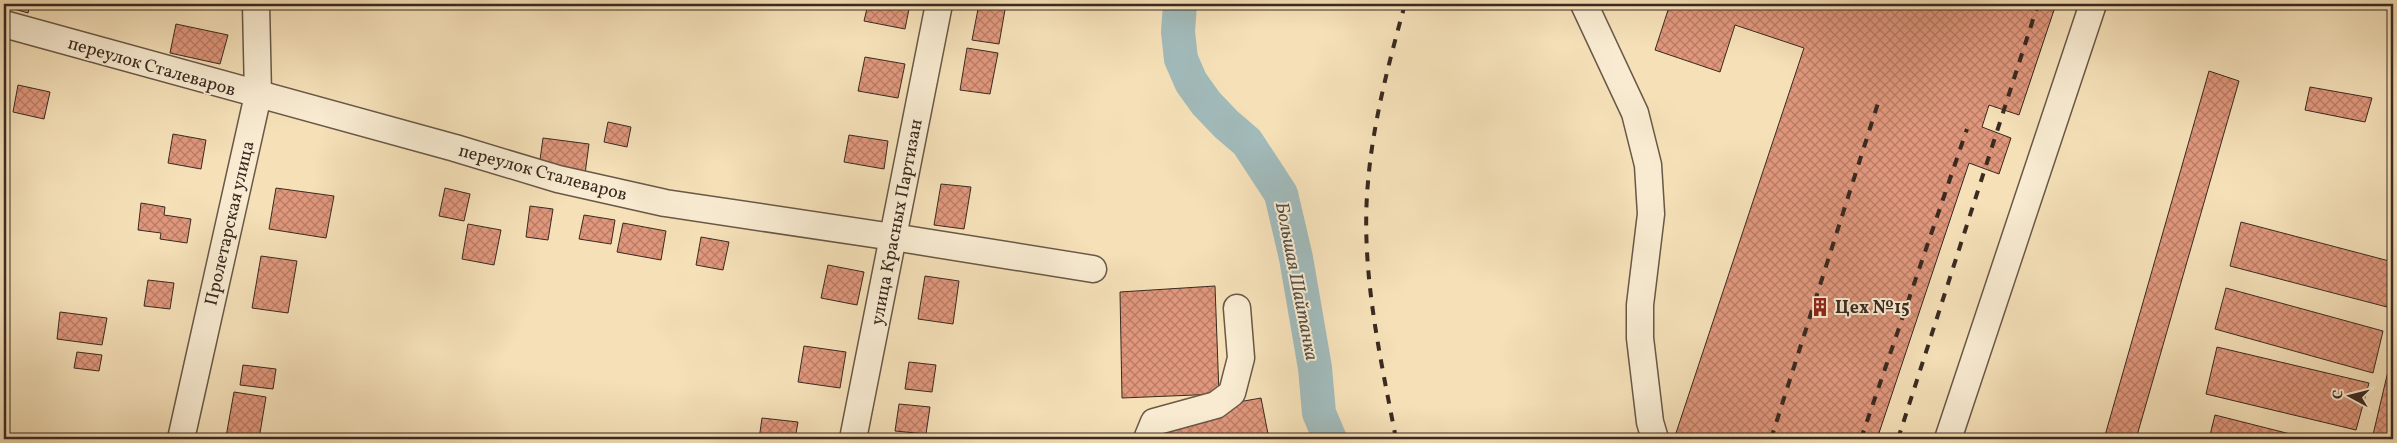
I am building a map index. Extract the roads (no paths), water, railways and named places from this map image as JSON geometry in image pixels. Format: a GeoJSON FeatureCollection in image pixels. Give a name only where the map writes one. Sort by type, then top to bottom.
{"type":"FeatureCollection","features":[{"type":"Feature","properties":{"kind":"street","name":"Пролетарская улица"},"geometry":{"type":"LineString","coordinates":[[181,439],[258,95],[256,4]]}},
{"type":"Feature","properties":{"kind":"street","name":"улица Красных Партизан"},"geometry":{"type":"LineString","coordinates":[[853,439],[939,4]]}},
{"type":"Feature","properties":{"kind":"street"},"geometry":{"type":"LineString","coordinates":[[1584,4],[1635,114],[1648,165],[1652,214],[1641,296],[1640,338],[1648,413],[1655,439]]}},
{"type":"Feature","properties":{"kind":"street"},"geometry":{"type":"LineString","coordinates":[[1948,439],[2092,4]]}},
{"type":"Feature","properties":{"kind":"street","name":"переулок Сталеваров"},"geometry":{"type":"LineString","coordinates":[[4,24],[455,148],[558,179],[665,203],[1093,269]]}},
{"type":"Feature","properties":{"kind":"street"},"geometry":{"type":"LineString","coordinates":[[1147,439],[1154,422],[1216,405],[1232,393],[1241,358],[1237,308]]}},
{"type":"Feature","properties":{"kind":"waterway","name":"Большая Шайтанка"},"geometry":{"type":"LineString","coordinates":[[1180,4],[1178,32],[1181,59],[1191,82],[1206,103],[1247,142],[1281,194],[1296,258],[1315,368],[1319,413],[1330,439]]}},
{"type":"Feature","properties":{"kind":"railway"},"geometry":{"type":"LineString","coordinates":[[1396,439],[1373,312],[1369,279],[1366,215],[1370,160],[1378,115],[1405,4]]}},
{"type":"Feature","properties":{"kind":"railway"},"geometry":{"type":"LineString","coordinates":[[1898,439],[2038,4]]}},
{"type":"Feature","properties":{"kind":"railway"},"geometry":{"type":"LineString","coordinates":[[1771,439],[1879,100]]}},
{"type":"Feature","properties":{"kind":"railway"},"geometry":{"type":"LineString","coordinates":[[1861,439],[1967,129]]}},
{"type":"Feature","properties":{"kind":"place","name":"Цех №15"},"geometry":{"type":"Point","coordinates":[1820,307]}}]}
